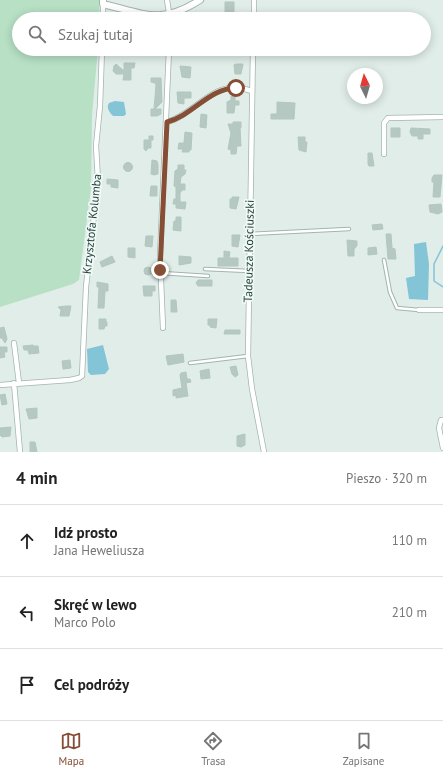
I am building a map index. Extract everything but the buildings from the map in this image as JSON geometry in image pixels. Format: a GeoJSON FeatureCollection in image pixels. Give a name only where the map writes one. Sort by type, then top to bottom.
{"type":"FeatureCollection","features":[{"type":"Feature","properties":{"kind":"street"},"geometry":{"type":"LineString","coordinates":[[167,0],[169,12]]}},
{"type":"Feature","properties":{"kind":"street"},"geometry":{"type":"LineString","coordinates":[[180,12],[200,0]]}},
{"type":"Feature","properties":{"kind":"street"},"geometry":{"type":"LineString","coordinates":[[254,0],[254,12]]}},
{"type":"Feature","properties":{"kind":"street"},"geometry":{"type":"LineString","coordinates":[[103,2],[138,12]]}},
{"type":"Feature","properties":{"kind":"street","name":"Krzysztofa Kolumba"},"geometry":{"type":"LineString","coordinates":[[16,383],[70,380],[82,376],[86,287],[98,180],[96,146],[100,106],[102,56]]}},
{"type":"Feature","properties":{"kind":"street"},"geometry":{"type":"LineString","coordinates":[[163,328],[160,273],[169,56]]}},
{"type":"Feature","properties":{"kind":"street","name":"Tadeusza Kościuszki"},"geometry":{"type":"LineString","coordinates":[[253,56],[248,356],[252,389],[264,452]]}},
{"type":"Feature","properties":{"kind":"street"},"geometry":{"type":"LineString","coordinates":[[167,122],[178,119],[220,90],[236,88],[252,91]]}},
{"type":"Feature","properties":{"kind":"street"},"geometry":{"type":"LineString","coordinates":[[384,154],[384,123],[388,118],[443,117]]}},
{"type":"Feature","properties":{"kind":"street"},"geometry":{"type":"LineString","coordinates":[[419,310],[443,310]]}},
{"type":"Feature","properties":{"kind":"street"},"geometry":{"type":"LineString","coordinates":[[14,343],[20,452]]}},
{"type":"Feature","properties":{"kind":"street"},"geometry":{"type":"LineString","coordinates":[[0,385],[16,383]]}},
{"type":"Feature","properties":{"kind":"street"},"geometry":{"type":"LineString","coordinates":[[442,420],[439,428],[443,448]]}},
{"type":"Feature","properties":{"kind":"lane"},"geometry":{"type":"LineString","coordinates":[[249,234],[349,229]]}},
{"type":"Feature","properties":{"kind":"lane"},"geometry":{"type":"LineString","coordinates":[[384,260],[390,292],[397,308],[419,310]]}},
{"type":"Feature","properties":{"kind":"lane"},"geometry":{"type":"LineString","coordinates":[[206,269],[249,271]]}},
{"type":"Feature","properties":{"kind":"lane"},"geometry":{"type":"LineString","coordinates":[[160,273],[208,276]]}},
{"type":"Feature","properties":{"kind":"lane"},"geometry":{"type":"LineString","coordinates":[[190,363],[248,356]]}},
{"type":"Feature","properties":{"kind":"green space"},"geometry":{"type":"Polygon","coordinates":[[[0,0],[99,0],[100,12],[12,12],[12,56],[97,56],[92,115],[91,188],[79,280],[73,284],[0,307],[0,0]]]}},
{"type":"Feature","properties":{"kind":"water"},"geometry":{"type":"Polygon","coordinates":[[[115,101],[124,102],[126,114],[124,116],[113,116],[109,111],[109,103],[115,101]]]}},
{"type":"Feature","properties":{"kind":"water"},"geometry":{"type":"Polygon","coordinates":[[[426,242],[429,264],[428,300],[409,299],[406,278],[415,276],[414,244],[426,242]]]}},
{"type":"Feature","properties":{"kind":"water"},"geometry":{"type":"Polygon","coordinates":[[[103,345],[109,369],[105,374],[91,375],[88,372],[87,349],[103,345]]]}},
{"type":"Feature","properties":{"kind":"waterway"},"geometry":{"type":"LineString","coordinates":[[443,246],[434,264],[434,281],[443,287]]}},
{"type":"Feature","properties":{"kind":"route"},"geometry":{"type":"LineString","coordinates":[[160,270],[167,122],[178,119],[220,90],[236,88]]}}]}
